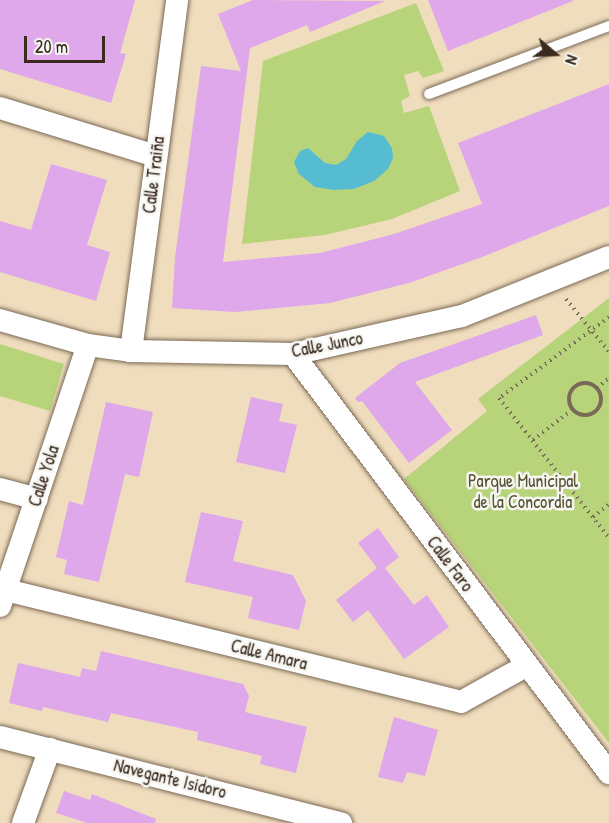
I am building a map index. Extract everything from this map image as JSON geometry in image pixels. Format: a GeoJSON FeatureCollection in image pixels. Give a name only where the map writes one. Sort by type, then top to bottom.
{"type":"FeatureCollection","features":[{"type":"Feature","properties":{"kind":"street","name":"Calle Traiña"},"geometry":{"type":"LineString","coordinates":[[131,351],[177,0]]}},
{"type":"Feature","properties":{"kind":"street"},"geometry":{"type":"LineString","coordinates":[[0,108],[156,156]]}},
{"type":"Feature","properties":{"kind":"street","name":"Calle Junco"},"geometry":{"type":"LineString","coordinates":[[0,320],[88,345],[131,351],[293,354],[462,316],[609,257]]}},
{"type":"Feature","properties":{"kind":"street","name":"Calle Yola"},"geometry":{"type":"LineString","coordinates":[[3,598],[88,345]]}},
{"type":"Feature","properties":{"kind":"street","name":"Calle Faro"},"geometry":{"type":"LineString","coordinates":[[293,354],[526,666],[609,773]]}},
{"type":"Feature","properties":{"kind":"street"},"geometry":{"type":"LineString","coordinates":[[0,489],[37,499]]}},
{"type":"Feature","properties":{"kind":"street","name":"Calle Amara"},"geometry":{"type":"LineString","coordinates":[[3,598],[461,702],[526,666]]}},
{"type":"Feature","properties":{"kind":"street","name":"Navegante Isidoro"},"geometry":{"type":"LineString","coordinates":[[0,737],[293,817],[341,823]]}},
{"type":"Feature","properties":{"kind":"street"},"geometry":{"type":"LineString","coordinates":[[23,823],[50,749]]}},
{"type":"Feature","properties":{"kind":"lane"},"geometry":{"type":"LineString","coordinates":[[429,94],[609,26]]}},
{"type":"Feature","properties":{"kind":"path"},"geometry":{"type":"LineString","coordinates":[[552,279],[609,352]]}},
{"type":"Feature","properties":{"kind":"path"},"geometry":{"type":"LineString","coordinates":[[609,317],[499,398],[609,538]]}},
{"type":"Feature","properties":{"kind":"path"},"geometry":{"type":"LineString","coordinates":[[597,388],[609,378]]}},
{"type":"Feature","properties":{"kind":"path"},"geometry":{"type":"LineString","coordinates":[[586,383],[597,388],[600,401],[596,410],[587,414],[573,409],[569,400],[576,386],[586,383]]}},
{"type":"Feature","properties":{"kind":"path"},"geometry":{"type":"LineString","coordinates":[[532,440],[573,409]]}},
{"type":"Feature","properties":{"kind":"path"},"geometry":{"type":"LineString","coordinates":[[593,517],[609,504]]}},
{"type":"Feature","properties":{"kind":"green space"},"geometry":{"type":"Polygon","coordinates":[[[416,3],[444,71],[423,78],[418,71],[404,75],[410,96],[401,101],[404,113],[429,106],[460,191],[392,219],[325,235],[242,244],[263,61],[416,3]]]}},
{"type":"Feature","properties":{"kind":"green space","name":"Parque Municipal de la Concordia"},"geometry":{"type":"Polygon","coordinates":[[[609,298],[609,743],[404,479],[487,411],[478,399],[609,298]]]}},
{"type":"Feature","properties":{"kind":"green space"},"geometry":{"type":"Polygon","coordinates":[[[0,344],[64,364],[50,411],[0,396],[0,344]]]}},
{"type":"Feature","properties":{"kind":"water"},"geometry":{"type":"Polygon","coordinates":[[[368,132],[384,136],[392,148],[393,158],[388,169],[374,181],[354,189],[334,190],[315,187],[299,174],[294,162],[300,151],[308,148],[325,163],[336,165],[346,159],[357,141],[368,132]]]}},
{"type":"Feature","properties":{"kind":"building"},"geometry":{"type":"Polygon","coordinates":[[[0,0],[135,0],[120,53],[126,54],[111,103],[0,69],[0,0]]]}},
{"type":"Feature","properties":{"kind":"building"},"geometry":{"type":"Polygon","coordinates":[[[253,0],[385,1],[310,32],[307,25],[250,48],[223,262],[320,253],[394,234],[482,204],[458,143],[609,84],[609,206],[482,257],[409,283],[330,303],[235,312],[172,308],[175,257],[201,66],[241,71],[218,14],[253,0]]]}},
{"type":"Feature","properties":{"kind":"building"},"geometry":{"type":"Polygon","coordinates":[[[428,0],[572,0],[573,1],[448,51],[428,0]]]}},
{"type":"Feature","properties":{"kind":"building"},"geometry":{"type":"Polygon","coordinates":[[[51,164],[107,180],[87,245],[110,252],[96,301],[0,272],[0,221],[31,230],[51,164]]]}},
{"type":"Feature","properties":{"kind":"building"},"geometry":{"type":"Polygon","coordinates":[[[536,315],[543,335],[415,382],[452,430],[409,463],[362,401],[358,402],[355,398],[400,363],[536,315]]]}},
{"type":"Feature","properties":{"kind":"building"},"geometry":{"type":"Polygon","coordinates":[[[251,397],[283,404],[279,421],[297,425],[285,473],[236,462],[251,397]]]}},
{"type":"Feature","properties":{"kind":"building"},"geometry":{"type":"Polygon","coordinates":[[[106,402],[153,412],[139,477],[125,474],[99,582],[64,574],[67,560],[56,557],[69,501],[83,505],[106,402]]]}},
{"type":"Feature","properties":{"kind":"building"},"geometry":{"type":"Polygon","coordinates":[[[201,512],[243,521],[233,561],[293,575],[306,601],[299,630],[248,618],[253,597],[185,582],[201,512]]]}},
{"type":"Feature","properties":{"kind":"building"},"geometry":{"type":"Polygon","coordinates":[[[378,528],[399,557],[385,568],[414,605],[427,595],[449,627],[404,659],[368,610],[353,622],[336,600],[377,568],[358,543],[378,528]]]}},
{"type":"Feature","properties":{"kind":"building"},"geometry":{"type":"Polygon","coordinates":[[[101,651],[243,684],[249,696],[245,712],[307,727],[296,773],[260,764],[262,756],[197,740],[198,732],[111,713],[108,722],[43,707],[42,711],[9,703],[18,663],[80,677],[82,668],[96,671],[101,651]]]}},
{"type":"Feature","properties":{"kind":"building"},"geometry":{"type":"Polygon","coordinates":[[[394,717],[438,730],[425,776],[407,772],[403,783],[378,777],[394,717]]]}},
{"type":"Feature","properties":{"kind":"building"},"geometry":{"type":"Polygon","coordinates":[[[64,791],[90,800],[92,794],[156,819],[155,823],[87,823],[56,813],[64,791]]]}}]}
